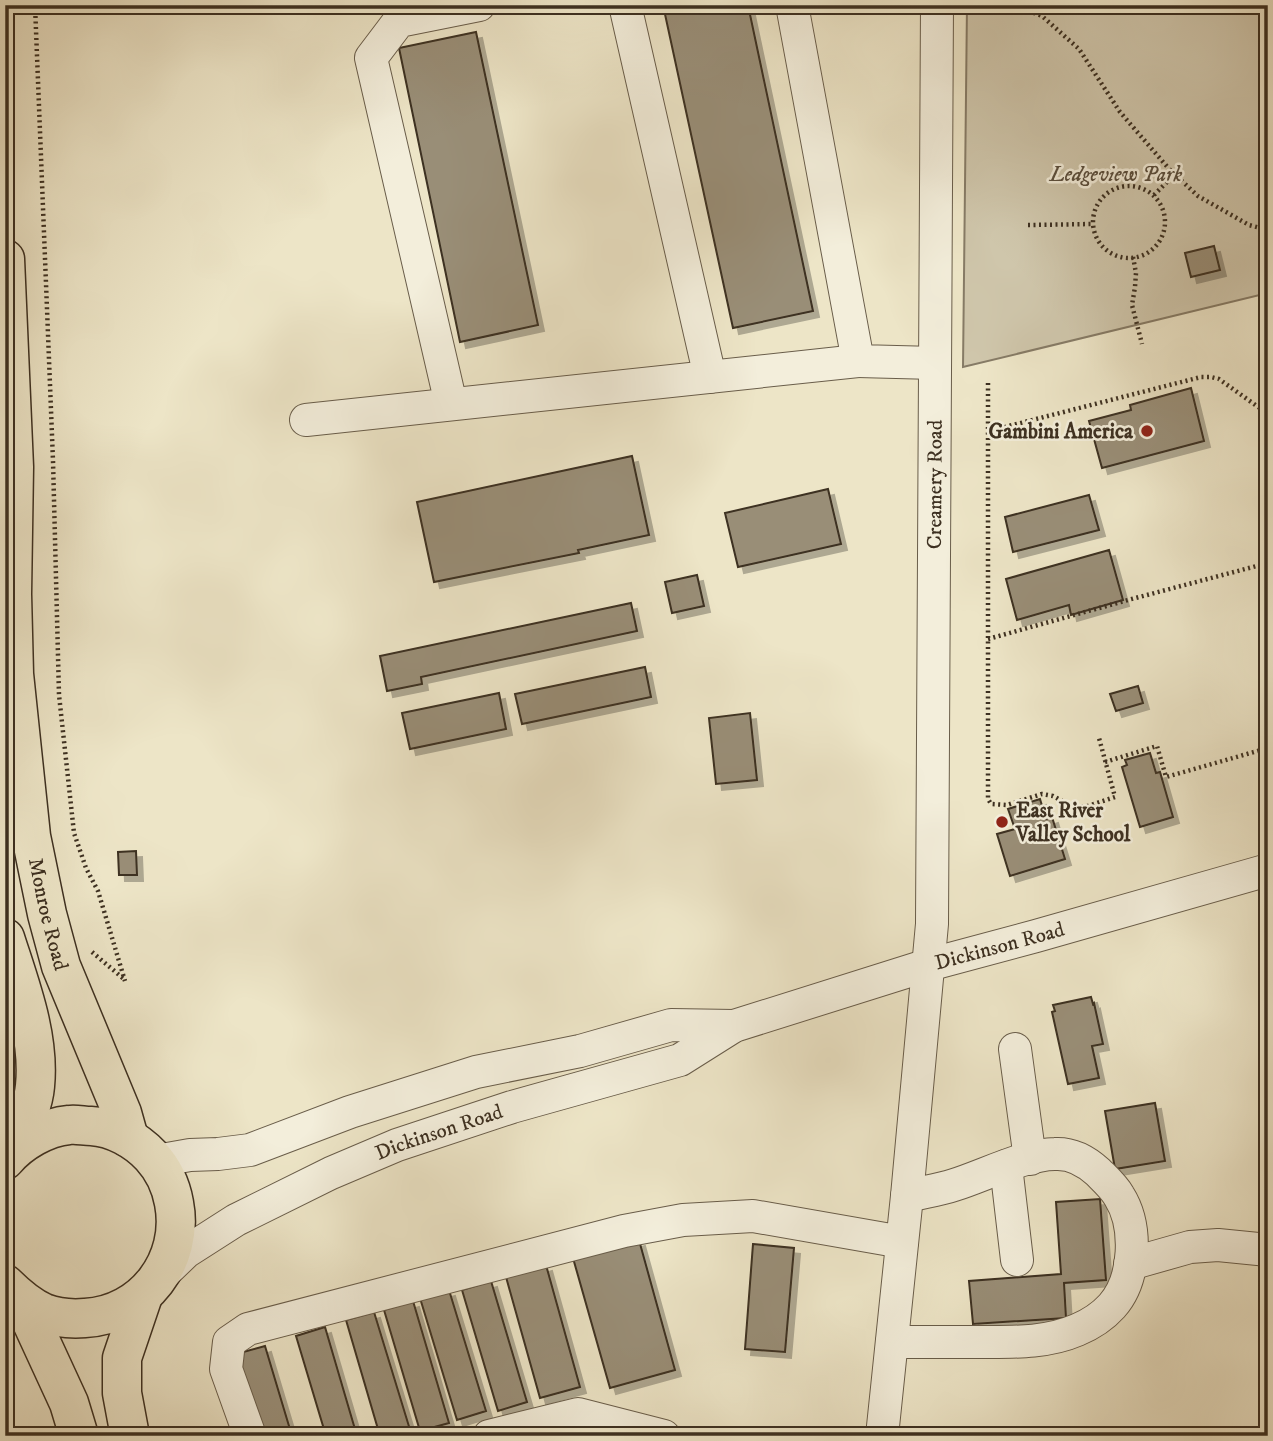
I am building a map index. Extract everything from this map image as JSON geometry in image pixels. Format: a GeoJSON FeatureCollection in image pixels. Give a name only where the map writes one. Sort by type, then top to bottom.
{"type":"FeatureCollection","features":[{"type":"Feature","properties":{"kind":"main road","name":"Monroe Road"},"geometry":{"type":"LineString","coordinates":[[5,259],[14,467],[14,674],[31,836],[61,966],[122,1113],[143,1149],[171,1188],[177,1218],[173,1249],[152,1286]]}},
{"type":"Feature","properties":{"kind":"main road"},"geometry":{"type":"LineString","coordinates":[[5,938],[30,1021],[36,1054],[35,1087],[28,1115],[9,1156]]}},
{"type":"Feature","properties":{"kind":"main road"},"geometry":{"type":"LineString","coordinates":[[9,1156],[38,1134],[68,1125],[100,1126],[143,1149]]}},
{"type":"Feature","properties":{"kind":"main road"},"geometry":{"type":"LineString","coordinates":[[14,1293],[45,1313],[70,1319],[97,1318],[122,1310],[152,1286]]}},
{"type":"Feature","properties":{"kind":"main road"},"geometry":{"type":"LineString","coordinates":[[131,1436],[122,1393],[122,1358],[152,1286]]}},
{"type":"Feature","properties":{"kind":"main road"},"geometry":{"type":"LineString","coordinates":[[14,1293],[69,1403],[79,1436]]}},
{"type":"Feature","properties":{"kind":"street"},"geometry":{"type":"LineString","coordinates":[[451,404],[371,58],[399,21],[480,5]]}},
{"type":"Feature","properties":{"kind":"street"},"geometry":{"type":"LineString","coordinates":[[625,5],[710,377]]}},
{"type":"Feature","properties":{"kind":"street"},"geometry":{"type":"LineString","coordinates":[[792,5],[858,361]]}},
{"type":"Feature","properties":{"kind":"street","name":"Creamery Road"},"geometry":{"type":"LineString","coordinates":[[907,1196],[932,924],[937,5]]}},
{"type":"Feature","properties":{"kind":"street"},"geometry":{"type":"LineString","coordinates":[[306,420],[858,361],[935,363]]}},
{"type":"Feature","properties":{"kind":"street","name":"Dickinson Road"},"geometry":{"type":"LineString","coordinates":[[152,1286],[186,1252],[227,1225],[331,1172],[397,1145],[512,1107],[680,1060],[734,1026],[928,965],[1268,870]]}},
{"type":"Feature","properties":{"kind":"street","name":"Dickinson Road"},"geometry":{"type":"LineString","coordinates":[[143,1149],[190,1155],[250,1150],[350,1112],[476,1072],[580,1051],[671,1025],[734,1026]]}},
{"type":"Feature","properties":{"kind":"street"},"geometry":{"type":"LineString","coordinates":[[1015,1049],[1017,1260]]}},
{"type":"Feature","properties":{"kind":"street"},"geometry":{"type":"LineString","coordinates":[[882,1436],[907,1196],[952,1186],[1018,1162],[1055,1153],[1073,1156],[1088,1164],[1119,1195],[1128,1214],[1132,1255],[1122,1289],[1112,1306],[1097,1318],[1058,1337],[1023,1342],[892,1342]]}},
{"type":"Feature","properties":{"kind":"street"},"geometry":{"type":"LineString","coordinates":[[250,1436],[226,1368],[229,1342],[247,1329],[624,1231],[683,1220],[753,1216],[902,1242]]}},
{"type":"Feature","properties":{"kind":"street"},"geometry":{"type":"LineString","coordinates":[[1130,1264],[1190,1247],[1218,1245],[1268,1250]]}},
{"type":"Feature","properties":{"kind":"street"},"geometry":{"type":"LineString","coordinates":[[489,1436],[578,1414],[664,1436]]}},
{"type":"Feature","properties":{"kind":"path"},"geometry":{"type":"LineString","coordinates":[[35,5],[52,407],[59,695],[74,833],[98,891],[125,981]]}},
{"type":"Feature","properties":{"kind":"path"},"geometry":{"type":"LineString","coordinates":[[1013,5],[1042,16],[1079,50],[1120,113],[1198,197],[1249,225],[1268,230]]}},
{"type":"Feature","properties":{"kind":"path"},"geometry":{"type":"LineString","coordinates":[[1154,195],[1175,174]]}},
{"type":"Feature","properties":{"kind":"path"},"geometry":{"type":"LineString","coordinates":[[1125,186],[1145,189],[1154,195],[1165,215],[1165,226],[1156,246],[1147,253],[1126,258],[1106,250],[1099,242],[1093,224],[1094,212],[1099,202],[1106,194],[1125,186]]}},
{"type":"Feature","properties":{"kind":"path"},"geometry":{"type":"LineString","coordinates":[[1028,225],[1093,224]]}},
{"type":"Feature","properties":{"kind":"path"},"geometry":{"type":"LineString","coordinates":[[1133,257],[1136,273],[1132,305],[1142,344]]}},
{"type":"Feature","properties":{"kind":"path"},"geometry":{"type":"LineString","coordinates":[[988,429],[997,429],[1201,377],[1219,379],[1268,414]]}},
{"type":"Feature","properties":{"kind":"path"},"geometry":{"type":"LineString","coordinates":[[988,383],[988,799],[991,804],[1007,805],[1042,794],[1053,796],[1073,807],[1088,806],[1115,797],[1099,738]]}},
{"type":"Feature","properties":{"kind":"path"},"geometry":{"type":"LineString","coordinates":[[1268,502],[1262,509],[1268,530]]}},
{"type":"Feature","properties":{"kind":"path"},"geometry":{"type":"LineString","coordinates":[[988,639],[1268,563]]}},
{"type":"Feature","properties":{"kind":"path"},"geometry":{"type":"LineString","coordinates":[[1105,762],[1157,746],[1166,777],[1268,748]]}},
{"type":"Feature","properties":{"kind":"green space","name":"Ledgeview Park"},"geometry":{"type":"Polygon","coordinates":[[[967,5],[1268,5],[1268,293],[963,367],[967,5]]]}},
{"type":"Feature","properties":{"kind":"building"},"geometry":{"type":"Polygon","coordinates":[[[663,5],[748,5],[813,311],[733,328],[663,5]]]}},
{"type":"Feature","properties":{"kind":"building"},"geometry":{"type":"Polygon","coordinates":[[[476,32],[538,325],[460,342],[399,48],[476,32]]]}},
{"type":"Feature","properties":{"kind":"building"},"geometry":{"type":"Polygon","coordinates":[[[1214,246],[1220,270],[1191,277],[1185,253],[1214,246]]]}},
{"type":"Feature","properties":{"kind":"building","name":"Gambini America"},"geometry":{"type":"Polygon","coordinates":[[[1191,388],[1204,441],[1102,468],[1089,421],[1131,410],[1130,405],[1191,388]]]}},
{"type":"Feature","properties":{"kind":"building"},"geometry":{"type":"Polygon","coordinates":[[[632,456],[649,535],[578,550],[579,553],[434,582],[417,502],[632,456]]]}},
{"type":"Feature","properties":{"kind":"building"},"geometry":{"type":"Polygon","coordinates":[[[828,489],[841,544],[738,567],[725,513],[828,489]]]}},
{"type":"Feature","properties":{"kind":"building"},"geometry":{"type":"Polygon","coordinates":[[[1089,495],[1099,530],[1013,552],[1005,517],[1089,495]]]}},
{"type":"Feature","properties":{"kind":"building"},"geometry":{"type":"Polygon","coordinates":[[[1109,550],[1123,600],[1071,615],[1069,605],[1017,620],[1006,579],[1109,550]]]}},
{"type":"Feature","properties":{"kind":"building"},"geometry":{"type":"Polygon","coordinates":[[[697,575],[704,606],[672,613],[665,582],[697,575]]]}},
{"type":"Feature","properties":{"kind":"building"},"geometry":{"type":"Polygon","coordinates":[[[631,603],[637,631],[421,677],[422,684],[387,691],[380,656],[631,603]]]}},
{"type":"Feature","properties":{"kind":"building"},"geometry":{"type":"Polygon","coordinates":[[[645,667],[651,697],[522,724],[515,694],[645,667]]]}},
{"type":"Feature","properties":{"kind":"building"},"geometry":{"type":"Polygon","coordinates":[[[1138,686],[1143,703],[1116,711],[1110,694],[1138,686]]]}},
{"type":"Feature","properties":{"kind":"building"},"geometry":{"type":"Polygon","coordinates":[[[499,693],[506,729],[410,749],[402,713],[499,693]]]}},
{"type":"Feature","properties":{"kind":"building"},"geometry":{"type":"Polygon","coordinates":[[[750,713],[757,780],[716,784],[709,718],[750,713]]]}},
{"type":"Feature","properties":{"kind":"building"},"geometry":{"type":"Polygon","coordinates":[[[1150,753],[1156,773],[1160,772],[1173,817],[1140,827],[1122,767],[1127,765],[1125,760],[1150,753]]]}},
{"type":"Feature","properties":{"kind":"building"},"geometry":{"type":"Polygon","coordinates":[[[1040,799],[1046,819],[1052,817],[1065,859],[1010,876],[997,834],[1015,829],[1008,809],[1040,799]]]}},
{"type":"Feature","properties":{"kind":"building"},"geometry":{"type":"Polygon","coordinates":[[[136,851],[137,875],[119,875],[118,852],[136,851]]]}},
{"type":"Feature","properties":{"kind":"building"},"geometry":{"type":"Polygon","coordinates":[[[1091,997],[1103,1044],[1092,1046],[1099,1078],[1068,1084],[1052,1012],[1055,1011],[1053,1005],[1091,997]]]}},
{"type":"Feature","properties":{"kind":"building"},"geometry":{"type":"Polygon","coordinates":[[[1155,1103],[1165,1161],[1115,1169],[1105,1111],[1155,1103]]]}},
{"type":"Feature","properties":{"kind":"building"},"geometry":{"type":"Polygon","coordinates":[[[1100,1199],[1106,1280],[1064,1283],[1066,1318],[973,1324],[969,1281],[1061,1274],[1056,1202],[1100,1199]]]}},
{"type":"Feature","properties":{"kind":"building"},"geometry":{"type":"Polygon","coordinates":[[[639,1240],[675,1370],[610,1388],[573,1258],[639,1240]]]}},
{"type":"Feature","properties":{"kind":"building"},"geometry":{"type":"Polygon","coordinates":[[[753,1244],[794,1248],[785,1352],[745,1349],[753,1244]]]}},
{"type":"Feature","properties":{"kind":"building"},"geometry":{"type":"Polygon","coordinates":[[[546,1265],[580,1387],[540,1398],[506,1277],[546,1265]]]}},
{"type":"Feature","properties":{"kind":"building"},"geometry":{"type":"Polygon","coordinates":[[[491,1281],[527,1402],[498,1411],[462,1290],[491,1281]]]}},
{"type":"Feature","properties":{"kind":"building"},"geometry":{"type":"Polygon","coordinates":[[[449,1290],[486,1411],[457,1420],[420,1298],[449,1290]]]}},
{"type":"Feature","properties":{"kind":"building"},"geometry":{"type":"Polygon","coordinates":[[[413,1301],[449,1423],[420,1431],[384,1310],[413,1301]]]}},
{"type":"Feature","properties":{"kind":"building"},"geometry":{"type":"Polygon","coordinates":[[[374,1312],[411,1433],[401,1436],[380,1436],[346,1320],[374,1312]]]}},
{"type":"Feature","properties":{"kind":"building"},"geometry":{"type":"Polygon","coordinates":[[[325,1327],[357,1436],[326,1436],[296,1336],[325,1327]]]}},
{"type":"Feature","properties":{"kind":"building"},"geometry":{"type":"Polygon","coordinates":[[[265,1346],[292,1436],[260,1436],[236,1354],[265,1346]]]}},
{"type":"Feature","properties":{"kind":"place","name":"Gambini America"},"geometry":{"type":"Point","coordinates":[1147,431]}},
{"type":"Feature","properties":{"kind":"place","name":"East River Valley School"},"geometry":{"type":"Point","coordinates":[1002,822]}}]}
